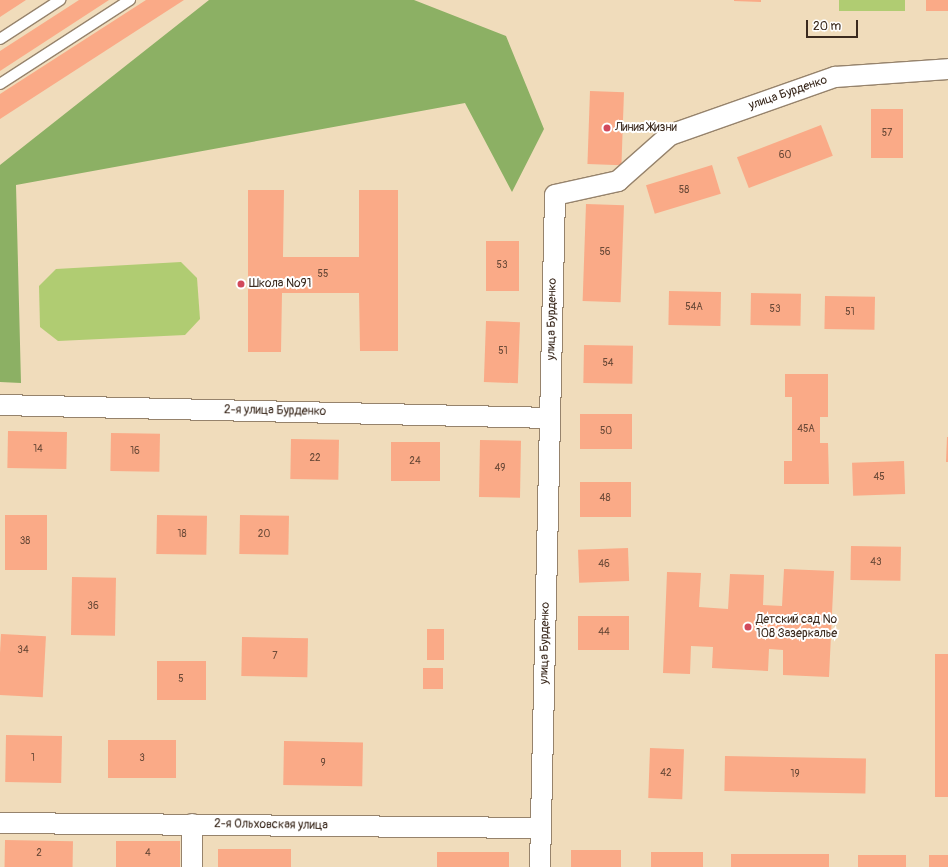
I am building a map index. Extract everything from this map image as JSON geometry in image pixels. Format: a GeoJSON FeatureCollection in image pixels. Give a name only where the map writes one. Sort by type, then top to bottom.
{"type":"FeatureCollection","features":[{"type":"Feature","properties":{"kind":"street","name":"улица Бурденко"},"geometry":{"type":"LineString","coordinates":[[540,867],[554,195],[618,182],[670,135],[835,77],[948,69]]}},
{"type":"Feature","properties":{"kind":"street","name":"2-я улица Бурденко"},"geometry":{"type":"LineString","coordinates":[[0,405],[550,418]]}},
{"type":"Feature","properties":{"kind":"street","name":"2-я Ольховская улица"},"geometry":{"type":"LineString","coordinates":[[0,823],[541,828]]}},
{"type":"Feature","properties":{"kind":"street"},"geometry":{"type":"LineString","coordinates":[[192,824],[192,867]]}},
{"type":"Feature","properties":{"kind":"lane"},"geometry":{"type":"LineString","coordinates":[[0,39],[60,0]]}},
{"type":"Feature","properties":{"kind":"lane"},"geometry":{"type":"LineString","coordinates":[[0,84],[130,0]]}},
{"type":"Feature","properties":{"kind":"green space"},"geometry":{"type":"Polygon","coordinates":[[[209,0],[414,0],[506,36],[544,129],[512,192],[465,103],[16,185],[21,383],[0,382],[0,165],[209,0]]]}},
{"type":"Feature","properties":{"kind":"green space"},"geometry":{"type":"Polygon","coordinates":[[[839,0],[905,0],[905,11],[839,11],[839,0]]]}},
{"type":"Feature","properties":{"kind":"green space"},"geometry":{"type":"Polygon","coordinates":[[[181,262],[197,278],[200,319],[185,335],[58,341],[40,327],[39,286],[56,269],[181,262]]]}},
{"type":"Feature","properties":{"kind":"building"},"geometry":{"type":"Polygon","coordinates":[[[0,0],[26,0],[0,17],[0,0]]]}},
{"type":"Feature","properties":{"kind":"building"},"geometry":{"type":"Polygon","coordinates":[[[79,0],[109,0],[0,71],[0,51],[79,0]]]}},
{"type":"Feature","properties":{"kind":"building"},"geometry":{"type":"Polygon","coordinates":[[[146,0],[184,0],[0,119],[0,94],[146,0]]]}},
{"type":"Feature","properties":{"kind":"building"},"geometry":{"type":"Polygon","coordinates":[[[761,0],[761,2],[734,1],[761,0]]]}},
{"type":"Feature","properties":{"kind":"building"},"geometry":{"type":"Polygon","coordinates":[[[926,0],[948,0],[948,11],[926,11],[926,0]]]}},
{"type":"Feature","properties":{"kind":"building","name":"Линия Жизни"},"geometry":{"type":"Polygon","coordinates":[[[590,91],[624,92],[621,165],[587,164],[590,91]]]}},
{"type":"Feature","properties":{"kind":"building"},"geometry":{"type":"Polygon","coordinates":[[[871,109],[903,109],[903,158],[871,158],[871,109]]]}},
{"type":"Feature","properties":{"kind":"building"},"geometry":{"type":"Polygon","coordinates":[[[821,125],[833,156],[749,188],[737,157],[821,125]]]}},
{"type":"Feature","properties":{"kind":"building"},"geometry":{"type":"Polygon","coordinates":[[[712,165],[721,194],[655,214],[646,185],[712,165]]]}},
{"type":"Feature","properties":{"kind":"building"},"geometry":{"type":"Polygon","coordinates":[[[248,190],[284,190],[283,257],[359,257],[359,190],[398,190],[398,351],[360,351],[359,293],[282,293],[281,352],[248,352],[248,190]]]}},
{"type":"Feature","properties":{"kind":"building"},"geometry":{"type":"Polygon","coordinates":[[[586,204],[624,205],[621,302],[583,301],[586,204]]]}},
{"type":"Feature","properties":{"kind":"building"},"geometry":{"type":"Polygon","coordinates":[[[486,241],[519,241],[519,291],[486,291],[486,241]]]}},
{"type":"Feature","properties":{"kind":"building"},"geometry":{"type":"Polygon","coordinates":[[[669,291],[721,292],[720,326],[668,325],[669,291]]]}},
{"type":"Feature","properties":{"kind":"building"},"geometry":{"type":"Polygon","coordinates":[[[751,293],[801,294],[800,326],[750,325],[751,293]]]}},
{"type":"Feature","properties":{"kind":"building"},"geometry":{"type":"Polygon","coordinates":[[[825,296],[875,297],[874,330],[824,329],[825,296]]]}},
{"type":"Feature","properties":{"kind":"building"},"geometry":{"type":"Polygon","coordinates":[[[486,321],[520,322],[518,383],[484,382],[486,321]]]}},
{"type":"Feature","properties":{"kind":"building"},"geometry":{"type":"Polygon","coordinates":[[[584,345],[633,346],[632,384],[583,383],[584,345]]]}},
{"type":"Feature","properties":{"kind":"building"},"geometry":{"type":"Polygon","coordinates":[[[785,374],[828,374],[828,417],[820,417],[820,443],[828,443],[829,484],[784,484],[784,461],[792,461],[792,397],[785,397],[785,374]]]}},
{"type":"Feature","properties":{"kind":"building"},"geometry":{"type":"Polygon","coordinates":[[[580,414],[632,414],[632,449],[580,449],[580,414]]]}},
{"type":"Feature","properties":{"kind":"building"},"geometry":{"type":"Polygon","coordinates":[[[8,431],[67,432],[66,469],[7,468],[8,431]]]}},
{"type":"Feature","properties":{"kind":"building"},"geometry":{"type":"Polygon","coordinates":[[[111,433],[160,434],[159,472],[110,471],[111,433]]]}},
{"type":"Feature","properties":{"kind":"building"},"geometry":{"type":"Polygon","coordinates":[[[947,437],[948,462],[946,462],[947,437]]]}},
{"type":"Feature","properties":{"kind":"building"},"geometry":{"type":"Polygon","coordinates":[[[291,439],[339,440],[338,480],[290,479],[291,439]]]}},
{"type":"Feature","properties":{"kind":"building"},"geometry":{"type":"Polygon","coordinates":[[[480,440],[521,441],[520,498],[479,497],[480,440]]]}},
{"type":"Feature","properties":{"kind":"building"},"geometry":{"type":"Polygon","coordinates":[[[391,442],[440,442],[440,481],[391,481],[391,442]]]}},
{"type":"Feature","properties":{"kind":"building"},"geometry":{"type":"Polygon","coordinates":[[[904,461],[905,494],[853,496],[852,463],[904,461]]]}},
{"type":"Feature","properties":{"kind":"building"},"geometry":{"type":"Polygon","coordinates":[[[580,482],[631,482],[631,517],[580,517],[580,482]]]}},
{"type":"Feature","properties":{"kind":"building"},"geometry":{"type":"Polygon","coordinates":[[[5,515],[47,515],[47,570],[5,570],[5,515]]]}},
{"type":"Feature","properties":{"kind":"building"},"geometry":{"type":"Polygon","coordinates":[[[157,515],[207,516],[206,555],[156,554],[157,515]]]}},
{"type":"Feature","properties":{"kind":"building"},"geometry":{"type":"Polygon","coordinates":[[[240,515],[289,516],[288,555],[239,554],[240,515]]]}},
{"type":"Feature","properties":{"kind":"building"},"geometry":{"type":"Polygon","coordinates":[[[851,546],[901,547],[900,581],[850,580],[851,546]]]}},
{"type":"Feature","properties":{"kind":"building"},"geometry":{"type":"Polygon","coordinates":[[[628,548],[629,581],[579,583],[578,550],[628,548]]]}},
{"type":"Feature","properties":{"kind":"building","name":"Детский сад № 108 Зазеркалье"},"geometry":{"type":"Polygon","coordinates":[[[784,569],[834,571],[829,677],[783,675],[783,650],[769,649],[768,671],[712,668],[713,647],[691,646],[690,674],[663,673],[667,572],[701,573],[699,607],[728,609],[730,574],[764,575],[763,605],[782,606],[784,569]]]}},
{"type":"Feature","properties":{"kind":"building"},"geometry":{"type":"Polygon","coordinates":[[[72,577],[116,578],[115,636],[71,635],[72,577]]]}},
{"type":"Feature","properties":{"kind":"building"},"geometry":{"type":"Polygon","coordinates":[[[578,616],[629,616],[629,650],[578,650],[578,616]]]}},
{"type":"Feature","properties":{"kind":"building"},"geometry":{"type":"Polygon","coordinates":[[[427,629],[444,629],[444,660],[427,660],[427,629]]]}},
{"type":"Feature","properties":{"kind":"building"},"geometry":{"type":"Polygon","coordinates":[[[1,634],[46,636],[43,697],[0,695],[1,634]]]}},
{"type":"Feature","properties":{"kind":"building"},"geometry":{"type":"Polygon","coordinates":[[[242,637],[308,638],[307,677],[241,676],[242,637]]]}},
{"type":"Feature","properties":{"kind":"building"},"geometry":{"type":"Polygon","coordinates":[[[935,654],[948,654],[948,797],[935,797],[935,654]]]}},
{"type":"Feature","properties":{"kind":"building"},"geometry":{"type":"Polygon","coordinates":[[[157,661],[206,661],[206,700],[157,700],[157,661]]]}},
{"type":"Feature","properties":{"kind":"building"},"geometry":{"type":"Polygon","coordinates":[[[423,668],[443,668],[443,689],[423,689],[423,668]]]}},
{"type":"Feature","properties":{"kind":"building"},"geometry":{"type":"Polygon","coordinates":[[[6,735],[62,736],[61,783],[5,782],[6,735]]]}},
{"type":"Feature","properties":{"kind":"building"},"geometry":{"type":"Polygon","coordinates":[[[108,740],[176,740],[176,778],[108,778],[108,740]]]}},
{"type":"Feature","properties":{"kind":"building"},"geometry":{"type":"Polygon","coordinates":[[[284,741],[363,742],[362,786],[283,785],[284,741]]]}},
{"type":"Feature","properties":{"kind":"building"},"geometry":{"type":"Polygon","coordinates":[[[650,748],[684,749],[682,799],[648,798],[650,748]]]}},
{"type":"Feature","properties":{"kind":"building"},"geometry":{"type":"Polygon","coordinates":[[[725,756],[866,758],[865,793],[724,791],[725,756]]]}},
{"type":"Feature","properties":{"kind":"building"},"geometry":{"type":"Polygon","coordinates":[[[5,840],[73,841],[73,867],[5,867],[5,840]]]}},
{"type":"Feature","properties":{"kind":"building"},"geometry":{"type":"Polygon","coordinates":[[[116,841],[180,841],[180,867],[116,867],[116,841]]]}},
{"type":"Feature","properties":{"kind":"building"},"geometry":{"type":"Polygon","coordinates":[[[218,849],[291,849],[291,867],[218,867],[218,849]]]}},
{"type":"Feature","properties":{"kind":"building"},"geometry":{"type":"Polygon","coordinates":[[[571,850],[621,850],[621,867],[571,867],[571,850]]]}},
{"type":"Feature","properties":{"kind":"building"},"geometry":{"type":"Polygon","coordinates":[[[437,852],[509,852],[509,867],[437,867],[437,852]]]}},
{"type":"Feature","properties":{"kind":"building"},"geometry":{"type":"Polygon","coordinates":[[[651,852],[703,852],[703,867],[651,867],[651,852]]]}},
{"type":"Feature","properties":{"kind":"building"},"geometry":{"type":"Polygon","coordinates":[[[731,854],[829,854],[829,867],[731,867],[731,854]]]}},
{"type":"Feature","properties":{"kind":"building"},"geometry":{"type":"Polygon","coordinates":[[[858,855],[906,855],[906,867],[858,867],[858,855]]]}},
{"type":"Feature","properties":{"kind":"building"},"geometry":{"type":"Polygon","coordinates":[[[929,855],[948,855],[948,867],[929,867],[929,855]]]}},
{"type":"Feature","properties":{"kind":"place","name":"Линия Жизни"},"geometry":{"type":"Point","coordinates":[607,128]}},
{"type":"Feature","properties":{"kind":"place","name":"Школа №91"},"geometry":{"type":"Point","coordinates":[241,284]}},
{"type":"Feature","properties":{"kind":"place","name":"Детский сад № 108 Зазеркалье"},"geometry":{"type":"Point","coordinates":[748,627]}}]}
